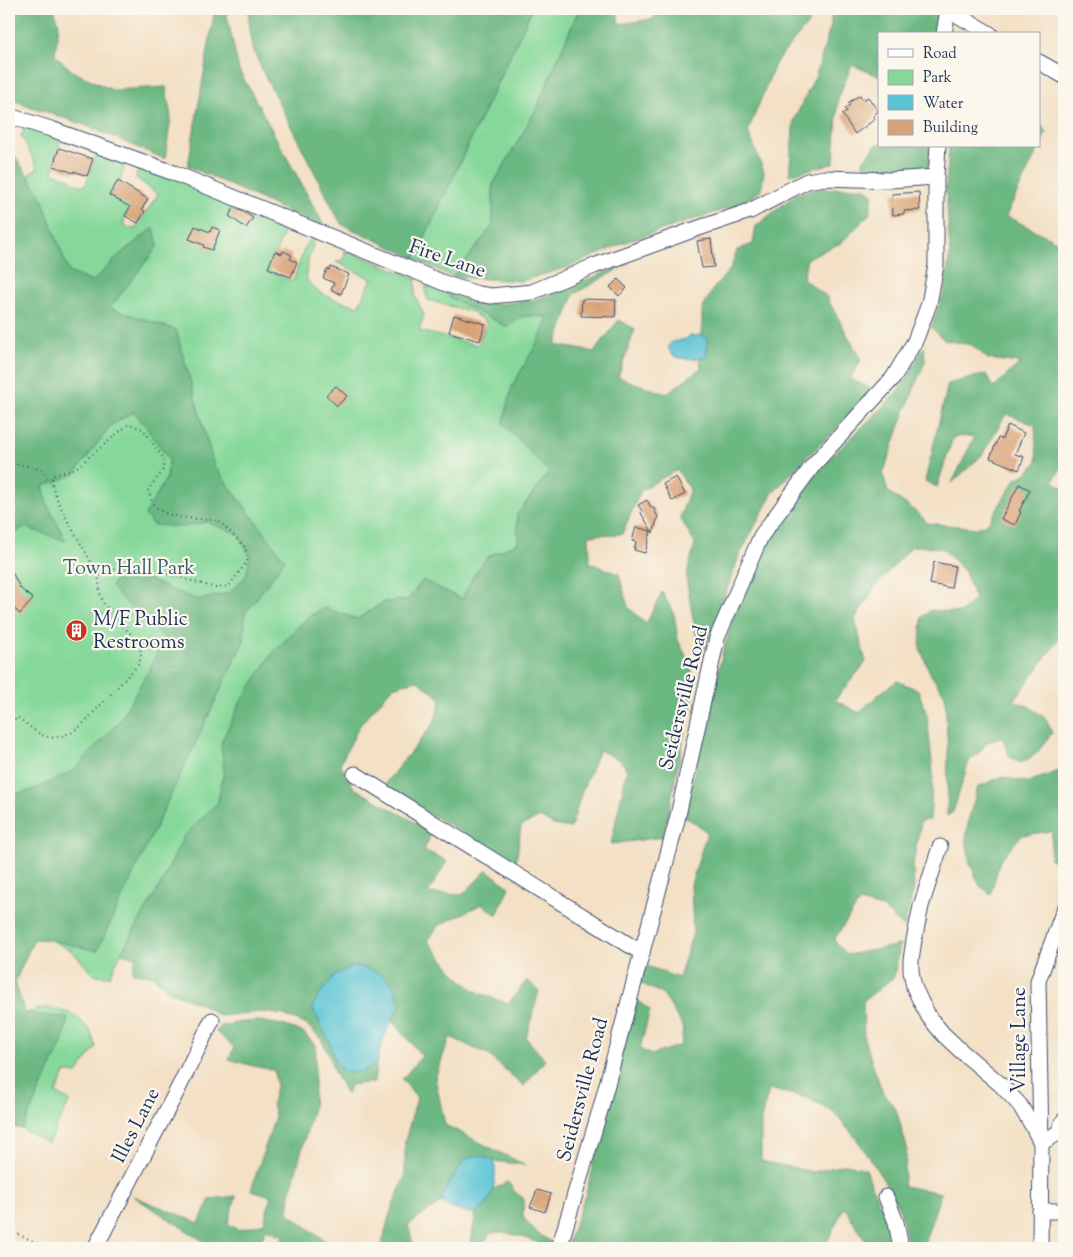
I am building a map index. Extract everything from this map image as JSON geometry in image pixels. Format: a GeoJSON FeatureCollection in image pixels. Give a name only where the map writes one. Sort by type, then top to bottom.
{"type":"FeatureCollection","features":[{"type":"Feature","properties":{"kind":"street"},"geometry":{"type":"LineString","coordinates":[[944,32],[948,9],[987,32]]}},
{"type":"Feature","properties":{"kind":"street"},"geometry":{"type":"LineString","coordinates":[[1040,63],[1064,76]]}},
{"type":"Feature","properties":{"kind":"street","name":"Fire Lane"},"geometry":{"type":"LineString","coordinates":[[9,116],[174,173],[449,285],[491,296],[532,292],[619,257],[750,211],[807,181],[824,178],[890,180],[936,177]]}},
{"type":"Feature","properties":{"kind":"street","name":"Seidersville Road"},"geometry":{"type":"LineString","coordinates":[[559,1248],[601,1107],[677,820],[717,638],[761,536],[814,464],[893,378],[915,341],[934,285],[938,148]]}},
{"type":"Feature","properties":{"kind":"street"},"geometry":{"type":"LineString","coordinates":[[355,774],[642,953]]}},
{"type":"Feature","properties":{"kind":"street"},"geometry":{"type":"LineString","coordinates":[[940,847],[921,906],[911,960],[914,987],[929,1017],[943,1034],[1000,1084],[1019,1104],[1041,1143],[1058,1133],[1064,1120]]}},
{"type":"Feature","properties":{"kind":"street","name":"Village Lane"},"geometry":{"type":"LineString","coordinates":[[1040,1248],[1041,1143],[1038,981],[1064,910]]}},
{"type":"Feature","properties":{"kind":"street","name":"Illes Lane"},"geometry":{"type":"LineString","coordinates":[[95,1248],[212,1020]]}},
{"type":"Feature","properties":{"kind":"street"},"geometry":{"type":"LineString","coordinates":[[886,1197],[896,1222],[900,1248]]}},
{"type":"Feature","properties":{"kind":"street"},"geometry":{"type":"LineString","coordinates":[[1040,1211],[1064,1211]]}},
{"type":"Feature","properties":{"kind":"path"},"geometry":{"type":"LineString","coordinates":[[52,486],[52,476],[76,468],[129,424],[136,426],[142,428],[164,458],[164,469],[148,490],[154,506],[167,514],[188,518],[218,520],[246,548],[247,562],[229,586],[216,588],[137,565],[109,570],[98,577]]}},
{"type":"Feature","properties":{"kind":"path"},"geometry":{"type":"LineString","coordinates":[[9,471],[18,464],[42,470],[98,577],[99,590],[103,602],[125,627],[141,653],[139,664],[82,725],[70,733],[54,738],[41,735],[17,717],[9,728]]}},
{"type":"Feature","properties":{"kind":"path"},"geometry":{"type":"LineString","coordinates":[[9,1230],[39,1244]]}},
{"type":"Feature","properties":{"kind":"green space"},"geometry":{"type":"Polygon","coordinates":[[[9,9],[54,9],[59,24],[55,55],[72,71],[112,90],[166,87],[171,117],[165,159],[87,126],[9,99],[9,9]]]}},
{"type":"Feature","properties":{"kind":"green space"},"geometry":{"type":"Polygon","coordinates":[[[215,9],[227,9],[239,70],[326,229],[188,166],[215,9]]]}},
{"type":"Feature","properties":{"kind":"green space"},"geometry":{"type":"Polygon","coordinates":[[[248,9],[532,9],[415,258],[341,224],[252,47],[248,9]]]}},
{"type":"Feature","properties":{"kind":"green space"},"geometry":{"type":"Polygon","coordinates":[[[532,9],[579,9],[537,108],[493,185],[493,225],[453,277],[415,258],[532,9]]]}},
{"type":"Feature","properties":{"kind":"green space"},"geometry":{"type":"Polygon","coordinates":[[[579,9],[617,9],[619,24],[654,19],[655,9],[817,9],[817,13],[776,62],[748,131],[764,172],[761,191],[738,205],[631,240],[566,268],[521,281],[453,277],[493,225],[493,185],[537,108],[579,9]]]}},
{"type":"Feature","properties":{"kind":"green space"},"geometry":{"type":"Polygon","coordinates":[[[831,9],[939,9],[937,32],[878,32],[878,76],[852,65],[838,98],[834,163],[789,175],[794,120],[816,75],[831,25],[831,9]]]}},
{"type":"Feature","properties":{"kind":"green space"},"geometry":{"type":"Polygon","coordinates":[[[1040,123],[1046,133],[1040,145],[1040,123]]]}},
{"type":"Feature","properties":{"kind":"green space","name":"Town Hall Park"},"geometry":{"type":"Polygon","coordinates":[[[25,127],[61,138],[53,173],[71,179],[71,182],[85,186],[98,149],[126,160],[118,189],[132,204],[124,220],[124,226],[135,229],[158,194],[136,178],[139,163],[286,226],[269,271],[293,281],[307,242],[315,240],[307,265],[306,275],[310,285],[329,297],[358,306],[372,279],[336,262],[344,259],[345,250],[416,278],[415,296],[424,315],[419,331],[478,345],[487,323],[472,312],[428,300],[425,290],[428,283],[451,290],[449,297],[524,316],[548,317],[541,336],[512,387],[549,472],[517,515],[518,543],[487,557],[474,575],[462,600],[423,580],[408,600],[384,602],[357,619],[325,608],[309,616],[272,654],[221,743],[224,770],[218,802],[184,836],[161,884],[121,953],[110,976],[94,975],[72,951],[51,940],[97,950],[244,640],[244,615],[9,899],[9,331],[74,285],[281,555],[214,466],[176,330],[110,308],[158,246],[154,228],[126,249],[92,282],[68,272],[41,196],[28,175],[38,168],[21,136],[25,127]]]}},
{"type":"Feature","properties":{"kind":"green space"},"geometry":{"type":"Polygon","coordinates":[[[9,129],[12,130],[11,150],[41,196],[69,272],[92,282],[126,249],[154,228],[158,246],[110,308],[176,330],[214,466],[285,560],[245,614],[244,640],[97,951],[51,940],[34,939],[15,982],[25,1013],[68,1018],[62,1043],[22,1129],[9,1126],[9,796],[35,789],[74,770],[119,722],[150,668],[164,637],[138,615],[111,587],[117,575],[138,575],[199,600],[228,593],[246,576],[250,556],[238,534],[207,522],[183,527],[153,525],[145,515],[167,477],[169,460],[134,412],[111,425],[74,475],[43,486],[48,506],[66,541],[24,527],[9,538],[9,129]]]}},
{"type":"Feature","properties":{"kind":"green space"},"geometry":{"type":"Polygon","coordinates":[[[878,143],[878,148],[930,148],[929,168],[865,172],[863,161],[878,143]]]}},
{"type":"Feature","properties":{"kind":"green space"},"geometry":{"type":"Polygon","coordinates":[[[949,148],[1039,148],[1006,216],[1064,245],[1064,464],[1053,481],[1064,489],[1064,638],[1059,639],[1014,701],[1030,707],[1046,719],[1052,733],[1036,754],[1021,763],[1010,757],[1003,738],[987,742],[980,752],[969,761],[953,812],[947,816],[948,754],[945,695],[931,675],[920,648],[922,617],[931,610],[960,613],[975,599],[965,572],[942,548],[912,546],[875,587],[855,619],[866,662],[835,700],[859,713],[879,694],[897,681],[918,690],[927,715],[933,773],[930,820],[921,821],[913,864],[914,888],[904,927],[883,908],[859,902],[834,940],[847,955],[900,945],[894,977],[863,1001],[864,1039],[882,1091],[896,1109],[907,1148],[903,1186],[941,1193],[924,1248],[907,1248],[900,1210],[883,1179],[856,1138],[834,1113],[808,1098],[769,1089],[761,1120],[761,1161],[813,1172],[847,1164],[866,1169],[875,1195],[891,1225],[894,1248],[869,1248],[844,1207],[824,1248],[566,1248],[587,1190],[636,1000],[650,1010],[640,1049],[651,1055],[681,1045],[683,1027],[668,1002],[661,993],[640,983],[644,965],[679,978],[693,933],[691,885],[707,832],[683,815],[723,651],[742,592],[768,538],[794,499],[822,466],[901,387],[924,347],[925,361],[883,474],[888,492],[913,509],[928,523],[977,528],[988,523],[1016,479],[1027,473],[1037,462],[1035,425],[1006,414],[982,455],[952,483],[975,436],[953,437],[937,487],[925,481],[948,384],[986,374],[993,388],[1020,363],[988,359],[972,345],[944,340],[931,327],[944,293],[950,253],[946,188],[949,148]]]}},
{"type":"Feature","properties":{"kind":"green space"},"geometry":{"type":"Polygon","coordinates":[[[865,188],[873,194],[869,215],[841,243],[807,258],[803,279],[826,296],[861,360],[850,379],[873,389],[772,494],[739,556],[703,655],[695,631],[686,577],[695,544],[680,517],[690,489],[677,470],[641,490],[622,534],[589,535],[590,563],[619,574],[628,607],[646,624],[662,592],[674,614],[678,640],[690,664],[695,685],[663,837],[611,844],[627,770],[621,761],[599,750],[582,791],[571,828],[553,825],[540,817],[521,826],[516,863],[386,789],[387,781],[434,723],[441,699],[417,680],[393,687],[360,725],[340,764],[354,788],[432,832],[424,850],[447,861],[428,893],[462,895],[487,870],[509,887],[497,915],[482,904],[438,926],[428,941],[457,976],[475,991],[508,1004],[527,980],[539,991],[526,1038],[545,1060],[524,1086],[487,1054],[450,1037],[435,1078],[445,1125],[525,1165],[494,1161],[485,1157],[461,1165],[443,1194],[442,1202],[408,1225],[414,1248],[381,1248],[390,1213],[405,1176],[405,1141],[417,1098],[402,1079],[422,1056],[392,1020],[400,1005],[312,1008],[329,1041],[336,1063],[365,1070],[377,1061],[374,1082],[350,1085],[347,1095],[334,1072],[329,1054],[321,1039],[307,1025],[284,1015],[263,1012],[219,1016],[203,1005],[168,991],[154,976],[132,972],[136,957],[121,953],[161,884],[184,836],[218,802],[224,770],[221,743],[240,703],[272,654],[309,616],[325,608],[357,619],[385,602],[408,600],[423,580],[462,599],[474,575],[487,557],[518,543],[517,515],[549,472],[503,424],[512,387],[541,336],[548,317],[524,316],[507,327],[449,297],[451,290],[476,301],[502,304],[538,299],[629,263],[574,294],[556,345],[594,352],[619,320],[635,329],[618,377],[666,394],[701,368],[700,358],[706,356],[707,351],[707,339],[702,335],[702,310],[713,289],[731,268],[737,250],[753,244],[756,226],[796,194],[815,189],[865,188]]]}},
{"type":"Feature","properties":{"kind":"green space"},"geometry":{"type":"Polygon","coordinates":[[[1064,761],[1064,862],[1050,859],[1052,831],[1022,835],[1000,860],[991,894],[980,886],[970,863],[966,838],[969,818],[978,787],[1001,777],[1028,782],[1059,771],[1064,761]]]}},
{"type":"Feature","properties":{"kind":"green space"},"geometry":{"type":"Polygon","coordinates":[[[47,1007],[75,1015],[90,1030],[96,1047],[77,1073],[65,1073],[56,1093],[70,1101],[48,1143],[22,1129],[62,1043],[68,1018],[25,1013],[47,1007]]]}},
{"type":"Feature","properties":{"kind":"green space"},"geometry":{"type":"Polygon","coordinates":[[[260,1021],[282,1025],[303,1032],[316,1046],[313,1108],[290,1194],[288,1213],[335,1248],[280,1248],[283,1235],[265,1229],[260,1248],[214,1248],[133,1196],[199,1223],[210,1199],[236,1196],[228,1224],[240,1230],[264,1223],[271,1196],[251,1190],[275,1117],[272,1103],[276,1087],[274,1070],[229,1059],[234,1047],[216,1032],[221,1026],[260,1021]]]}},
{"type":"Feature","properties":{"kind":"green space"},"geometry":{"type":"Polygon","coordinates":[[[508,1182],[515,1192],[524,1199],[523,1217],[537,1233],[553,1243],[552,1248],[503,1232],[490,1233],[484,1243],[484,1248],[467,1248],[471,1242],[476,1211],[488,1203],[492,1190],[508,1182]]]}},
{"type":"Feature","properties":{"kind":"water"},"geometry":{"type":"Polygon","coordinates":[[[702,335],[707,339],[706,356],[693,359],[679,358],[670,351],[668,346],[672,342],[686,339],[689,336],[702,335]]]}},
{"type":"Feature","properties":{"kind":"water"},"geometry":{"type":"Polygon","coordinates":[[[353,966],[371,970],[387,979],[395,989],[400,1005],[386,1032],[377,1061],[365,1070],[353,1073],[343,1071],[336,1063],[329,1041],[312,1008],[319,995],[335,975],[353,966]]]}},
{"type":"Feature","properties":{"kind":"water"},"geometry":{"type":"Polygon","coordinates":[[[477,1155],[494,1161],[494,1185],[489,1201],[478,1211],[471,1213],[449,1207],[442,1202],[443,1194],[466,1159],[477,1155]]]}},
{"type":"Feature","properties":{"kind":"building"},"geometry":{"type":"Polygon","coordinates":[[[860,95],[863,100],[868,97],[878,111],[873,116],[875,119],[855,134],[842,114],[847,111],[845,108],[850,105],[848,103],[860,95]]]}},
{"type":"Feature","properties":{"kind":"building"},"geometry":{"type":"Polygon","coordinates":[[[59,148],[93,159],[87,176],[53,166],[59,148]]]}},
{"type":"Feature","properties":{"kind":"building"},"geometry":{"type":"Polygon","coordinates":[[[118,181],[148,199],[142,209],[145,211],[138,223],[125,216],[130,207],[109,195],[118,181]]]}},
{"type":"Feature","properties":{"kind":"building"},"geometry":{"type":"Polygon","coordinates":[[[919,192],[920,210],[904,211],[904,214],[893,215],[892,194],[919,192]]]}},
{"type":"Feature","properties":{"kind":"building"},"geometry":{"type":"Polygon","coordinates":[[[234,208],[253,218],[246,228],[229,216],[234,208]]]}},
{"type":"Feature","properties":{"kind":"building"},"geometry":{"type":"Polygon","coordinates":[[[195,226],[210,232],[212,227],[220,230],[212,250],[189,239],[195,226]]]}},
{"type":"Feature","properties":{"kind":"building"},"geometry":{"type":"Polygon","coordinates":[[[711,239],[714,267],[702,268],[697,241],[711,239]]]}},
{"type":"Feature","properties":{"kind":"building"},"geometry":{"type":"Polygon","coordinates":[[[275,251],[282,254],[283,251],[292,255],[290,259],[297,262],[291,277],[268,268],[275,251]]]}},
{"type":"Feature","properties":{"kind":"building"},"geometry":{"type":"Polygon","coordinates":[[[331,267],[349,274],[341,294],[331,290],[334,283],[323,278],[327,269],[329,270],[331,267]]]}},
{"type":"Feature","properties":{"kind":"building"},"geometry":{"type":"Polygon","coordinates":[[[618,279],[627,288],[619,296],[610,287],[618,279]]]}},
{"type":"Feature","properties":{"kind":"building"},"geometry":{"type":"Polygon","coordinates":[[[582,299],[616,300],[615,317],[581,316],[582,299]]]}},
{"type":"Feature","properties":{"kind":"building"},"geometry":{"type":"Polygon","coordinates":[[[454,315],[485,324],[480,341],[449,332],[454,315]]]}},
{"type":"Feature","properties":{"kind":"building"},"geometry":{"type":"Polygon","coordinates":[[[336,386],[347,396],[337,406],[326,395],[336,386]]]}},
{"type":"Feature","properties":{"kind":"building"},"geometry":{"type":"Polygon","coordinates":[[[1008,425],[1024,433],[1015,454],[1024,457],[1019,470],[990,458],[998,438],[1002,439],[1008,425]]]}},
{"type":"Feature","properties":{"kind":"building"},"geometry":{"type":"Polygon","coordinates":[[[676,477],[685,494],[672,501],[663,484],[676,477]]]}},
{"type":"Feature","properties":{"kind":"building"},"geometry":{"type":"Polygon","coordinates":[[[1019,484],[1030,490],[1019,511],[1021,512],[1015,525],[1001,519],[1019,484]]]}},
{"type":"Feature","properties":{"kind":"building"},"geometry":{"type":"Polygon","coordinates":[[[647,500],[658,517],[653,533],[638,505],[647,500]]]}},
{"type":"Feature","properties":{"kind":"building"},"geometry":{"type":"Polygon","coordinates":[[[636,527],[651,531],[645,553],[634,550],[636,542],[632,541],[636,527]]]}},
{"type":"Feature","properties":{"kind":"building"},"geometry":{"type":"Polygon","coordinates":[[[934,562],[955,566],[951,588],[930,584],[934,562]]]}},
{"type":"Feature","properties":{"kind":"building"},"geometry":{"type":"Polygon","coordinates":[[[9,566],[20,588],[33,599],[20,614],[9,604],[9,566]]]}},
{"type":"Feature","properties":{"kind":"building","name":"M/F Public Restrooms"},"geometry":{"type":"Polygon","coordinates":[[[78,622],[85,634],[74,640],[68,628],[78,622]]]}},
{"type":"Feature","properties":{"kind":"building"},"geometry":{"type":"Polygon","coordinates":[[[537,1190],[551,1194],[545,1212],[530,1207],[537,1190]]]}},
{"type":"Feature","properties":{"kind":"place","name":"M/F Public Restrooms"},"geometry":{"type":"Point","coordinates":[77,631]}}]}
